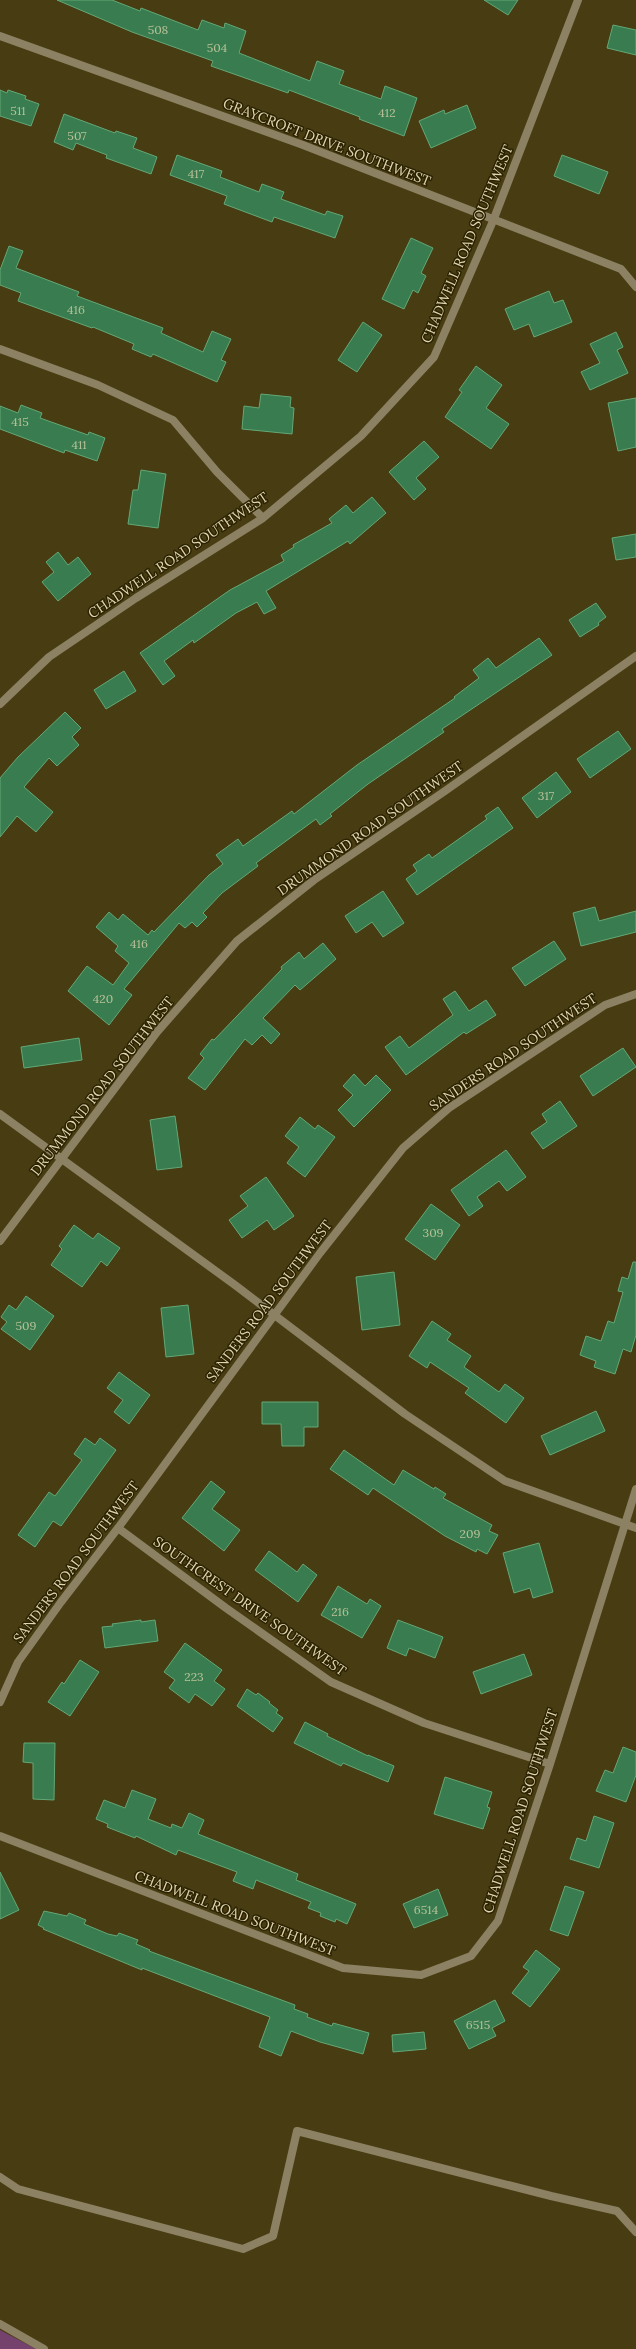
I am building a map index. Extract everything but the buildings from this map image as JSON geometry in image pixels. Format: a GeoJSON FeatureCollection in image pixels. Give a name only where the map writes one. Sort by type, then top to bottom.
{"type":"FeatureCollection","features":[{"type":"Feature","properties":{"kind":"street","name":"CHADWELL ROAD SOUTHWEST"},"geometry":{"type":"LineString","coordinates":[[0,704],[50,657],[136,598],[262,518],[361,436],[434,357],[493,221],[578,0]]}},
{"type":"Feature","properties":{"kind":"street","name":"GRAYCROFT DRIVE SOUTHWEST"},"geometry":{"type":"LineString","coordinates":[[0,36],[303,145],[493,221],[621,269],[636,287]]}},
{"type":"Feature","properties":{"kind":"street"},"geometry":{"type":"LineString","coordinates":[[0,349],[98,385],[173,420],[217,472],[262,518]]}},
{"type":"Feature","properties":{"kind":"street","name":"DRUMMOND ROAD SOUTHWEST"},"geometry":{"type":"LineString","coordinates":[[0,1241],[157,1032],[237,941],[314,880],[445,791],[636,656]]}},
{"type":"Feature","properties":{"kind":"street","name":"SANDERS ROAD SOUTHWEST"},"geometry":{"type":"LineString","coordinates":[[0,1702],[18,1662],[61,1602],[118,1528],[320,1253],[403,1148],[449,1108],[553,1039],[605,1005],[636,994]]}},
{"type":"Feature","properties":{"kind":"street"},"geometry":{"type":"LineString","coordinates":[[0,1114],[274,1315],[405,1414],[505,1482],[636,1528]]}},
{"type":"Feature","properties":{"kind":"street","name":"CHADWELL ROAD SOUTHWEST"},"geometry":{"type":"LineString","coordinates":[[0,1836],[343,1968],[421,1975],[471,1956],[498,1921],[550,1764],[636,1489]]}},
{"type":"Feature","properties":{"kind":"street","name":"SOUTHCREST DRIVE SOUTHWEST"},"geometry":{"type":"LineString","coordinates":[[118,1528],[226,1608],[331,1682],[424,1723],[550,1764]]}},
{"type":"Feature","properties":{"kind":"street"},"geometry":{"type":"LineString","coordinates":[[0,2177],[18,2189],[243,2249],[273,2236],[297,2131],[551,2196],[617,2211],[636,2232]]}},
{"type":"Feature","properties":{"kind":"street"},"geometry":{"type":"LineString","coordinates":[[0,2324],[44,2349]]}},
{"type":"Feature","properties":{"kind":"shaded area"},"geometry":{"type":"Polygon","coordinates":[[[0,2330],[36,2349],[0,2349],[0,2330]]]}}]}
